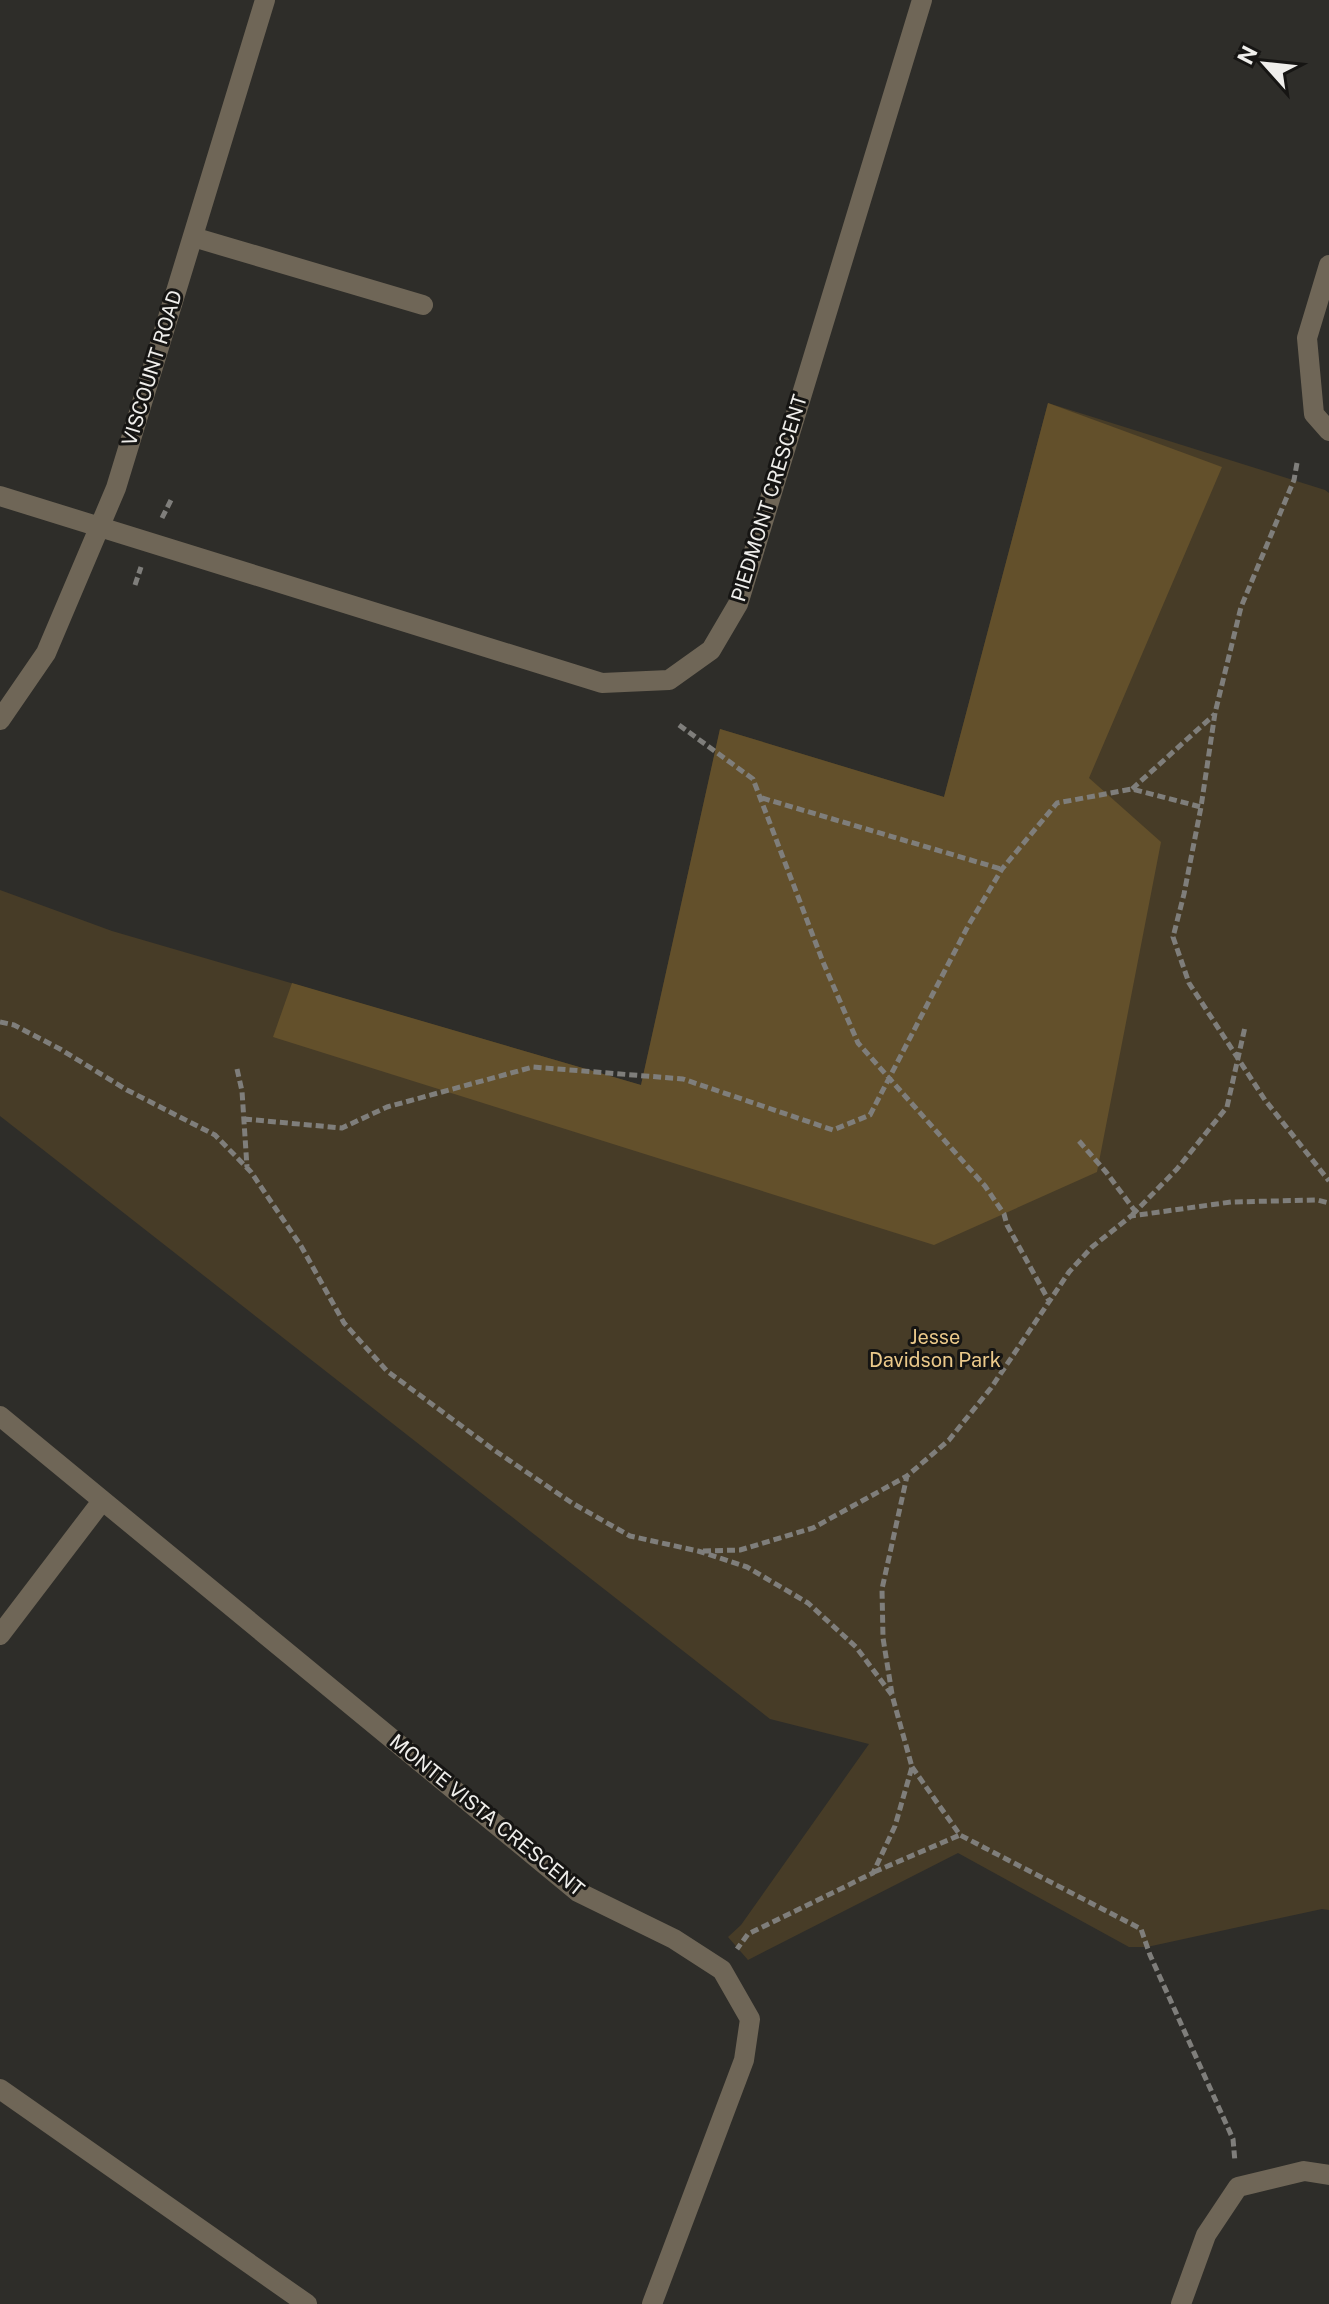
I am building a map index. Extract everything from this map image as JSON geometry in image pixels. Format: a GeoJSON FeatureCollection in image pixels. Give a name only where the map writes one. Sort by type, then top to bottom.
{"type":"FeatureCollection","features":[{"type":"Feature","properties":{"kind":"street","name":"VISCOUNT ROAD"},"geometry":{"type":"LineString","coordinates":[[0,720],[46,653],[116,488],[265,0]]}},
{"type":"Feature","properties":{"kind":"street","name":"PIEDMONT CRESCENT"},"geometry":{"type":"LineString","coordinates":[[0,496],[602,683],[669,680],[711,650],[738,604],[922,0]]}},
{"type":"Feature","properties":{"kind":"street"},"geometry":{"type":"LineString","coordinates":[[193,237],[423,305]]}},
{"type":"Feature","properties":{"kind":"street"},"geometry":{"type":"LineString","coordinates":[[1329,265],[1307,338],[1314,414],[1329,431]]}},
{"type":"Feature","properties":{"kind":"street","name":"MONTE VISTA CRESCENT"},"geometry":{"type":"LineString","coordinates":[[0,1416],[578,1892],[674,1939],[722,1970],[750,2019],[744,2060],[652,2304]]}},
{"type":"Feature","properties":{"kind":"street"},"geometry":{"type":"LineString","coordinates":[[0,1635],[102,1501]]}},
{"type":"Feature","properties":{"kind":"street"},"geometry":{"type":"LineString","coordinates":[[0,2089],[307,2304]]}},
{"type":"Feature","properties":{"kind":"street"},"geometry":{"type":"LineString","coordinates":[[1181,2304],[1206,2235],[1238,2187],[1304,2171],[1329,2175]]}},
{"type":"Feature","properties":{"kind":"path"},"geometry":{"type":"LineString","coordinates":[[1297,463],[1294,480],[1241,607],[1215,713],[1201,807],[1173,937],[1189,983],[1265,1100],[1329,1181]]}},
{"type":"Feature","properties":{"kind":"path"},"geometry":{"type":"LineString","coordinates":[[1132,789],[1215,713]]}},
{"type":"Feature","properties":{"kind":"path"},"geometry":{"type":"LineString","coordinates":[[679,725],[753,779],[823,962],[858,1043],[985,1186],[1004,1214],[1049,1301]]}},
{"type":"Feature","properties":{"kind":"path"},"geometry":{"type":"LineString","coordinates":[[244,1119],[342,1128],[387,1107],[533,1067],[683,1079],[833,1130],[870,1115],[968,926],[1002,869],[1057,803],[1132,789],[1201,807]]}},
{"type":"Feature","properties":{"kind":"path"},"geometry":{"type":"LineString","coordinates":[[761,798],[1002,869]]}},
{"type":"Feature","properties":{"kind":"path"},"geometry":{"type":"LineString","coordinates":[[0,1022],[14,1025],[60,1049],[127,1090],[215,1135],[247,1168],[301,1246],[344,1323],[387,1371],[572,1503],[630,1536],[698,1551],[747,1567],[808,1603],[856,1647],[892,1695]]}},
{"type":"Feature","properties":{"kind":"path"},"geometry":{"type":"LineString","coordinates":[[698,1551],[740,1550],[813,1528],[907,1476],[949,1440],[991,1388],[1069,1272],[1177,1169],[1227,1107],[1245,1027]]}},
{"type":"Feature","properties":{"kind":"path"},"geometry":{"type":"LineString","coordinates":[[237,1069],[242,1091],[247,1168]]}},
{"type":"Feature","properties":{"kind":"path"},"geometry":{"type":"LineString","coordinates":[[1079,1141],[1106,1172],[1133,1214]]}},
{"type":"Feature","properties":{"kind":"path"},"geometry":{"type":"LineString","coordinates":[[1133,1214],[1231,1202],[1317,1200],[1329,1203]]}},
{"type":"Feature","properties":{"kind":"path"},"geometry":{"type":"LineString","coordinates":[[907,1476],[882,1589],[883,1638],[892,1695],[912,1767],[960,1835],[1141,1929],[1233,2139],[1238,2187]]}},
{"type":"Feature","properties":{"kind":"path"},"geometry":{"type":"LineString","coordinates":[[873,1873],[895,1826],[912,1767]]}},
{"type":"Feature","properties":{"kind":"path"},"geometry":{"type":"LineString","coordinates":[[722,1970],[748,1934],[960,1835]]}},
{"type":"Feature","properties":{"kind":"green space","name":"Jesse Davidson Park"},"geometry":{"type":"Polygon","coordinates":[[[1048,403],[1329,493],[1329,1910],[1147,1947],[1129,1947],[958,1853],[748,1960],[728,1937],[741,1925],[869,1744],[770,1719],[0,1116],[0,890],[112,931],[641,1085],[720,729],[944,797],[1048,403]]]}},
{"type":"Feature","properties":{"kind":"shaded area"},"geometry":{"type":"Polygon","coordinates":[[[1048,403],[1222,467],[1089,778],[1161,842],[1097,1172],[934,1245],[273,1037],[292,983],[641,1085],[720,729],[944,797],[1048,403]]]}}]}
